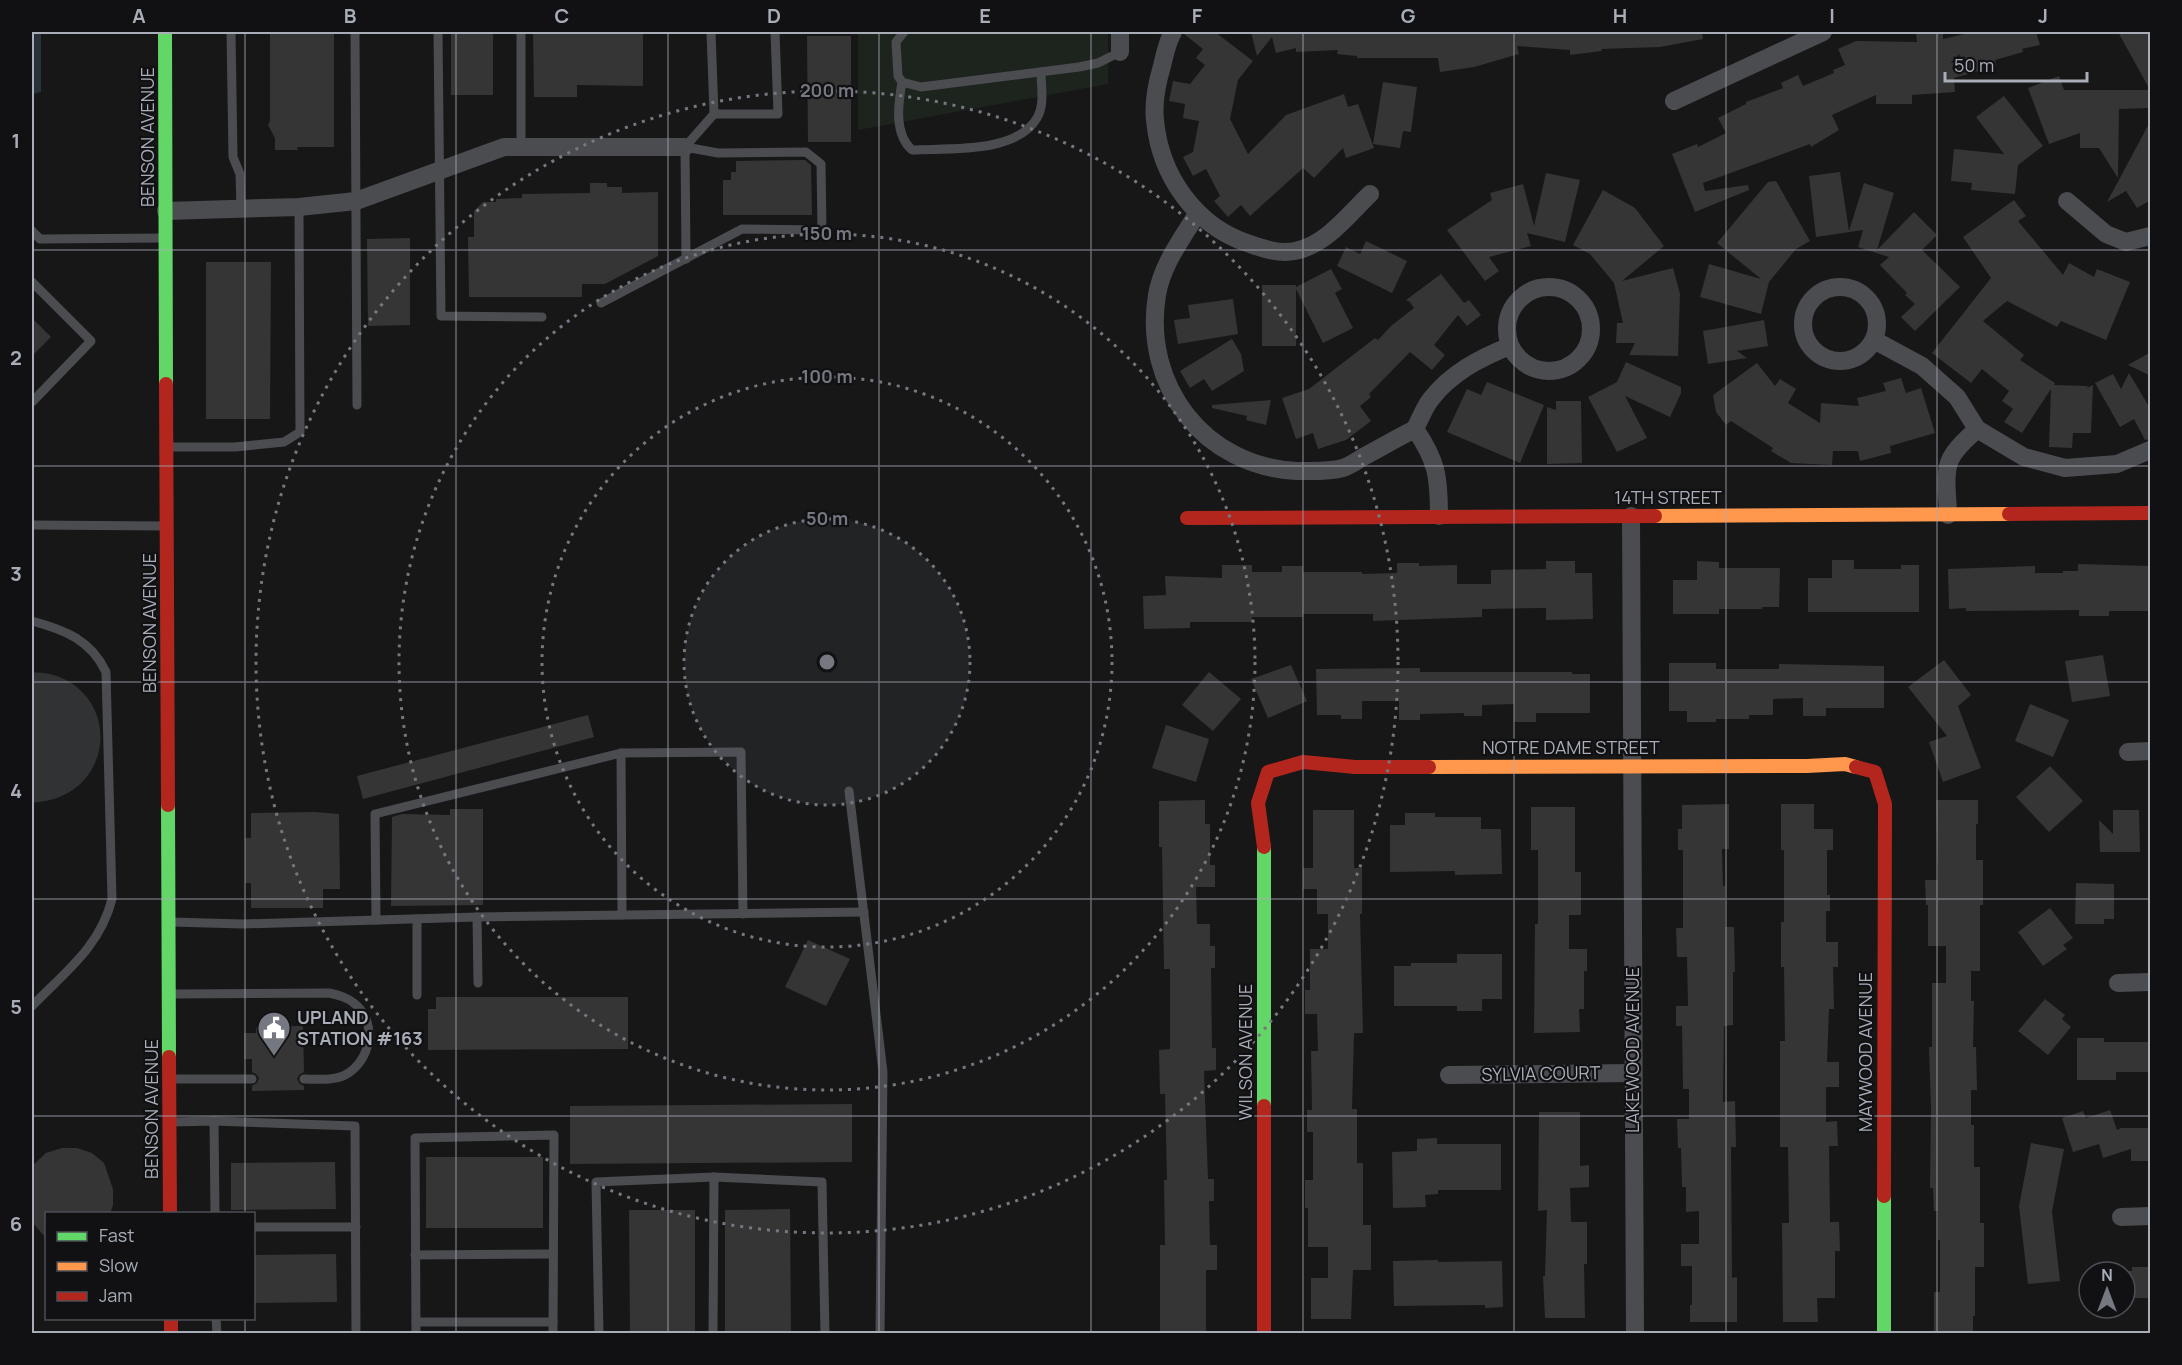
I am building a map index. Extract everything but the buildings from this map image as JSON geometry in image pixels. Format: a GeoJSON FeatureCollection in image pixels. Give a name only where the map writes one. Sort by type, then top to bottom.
{"type":"FeatureCollection","features":[{"type":"Feature","properties":{"kind":"street","name":"BENSON AVENUE"},"geometry":{"type":"LineString","coordinates":[[165,32],[170,1212]]}},
{"type":"Feature","properties":{"kind":"street"},"geometry":{"type":"LineString","coordinates":[[1120,32],[1120,52]]}},
{"type":"Feature","properties":{"kind":"street"},"geometry":{"type":"LineString","coordinates":[[1173,32],[1156,86],[1154,119],[1161,153],[1173,180],[1197,214],[1242,242],[1278,252],[1294,251],[1324,239],[1370,194]]}},
{"type":"Feature","properties":{"kind":"street"},"geometry":{"type":"LineString","coordinates":[[1674,101],[1823,32]]}},
{"type":"Feature","properties":{"kind":"street"},"geometry":{"type":"LineString","coordinates":[[166,211],[299,207],[356,201],[504,147],[685,147]]}},
{"type":"Feature","properties":{"kind":"street"},"geometry":{"type":"LineString","coordinates":[[2067,201],[2106,234],[2126,242],[2151,236]]}},
{"type":"Feature","properties":{"kind":"street"},"geometry":{"type":"LineString","coordinates":[[1197,214],[1166,264],[1157,294],[1154,320],[1155,342],[1174,399],[1191,422],[1218,446],[1245,461],[1275,470],[1309,471],[1343,468],[1415,429],[1430,400],[1455,375],[1482,357],[1510,346]]}},
{"type":"Feature","properties":{"kind":"street"},"geometry":{"type":"LineString","coordinates":[[1548,286],[1565,289],[1579,298],[1589,312],[1592,328],[1589,345],[1580,358],[1566,368],[1550,371],[1533,369],[1519,359],[1510,346],[1506,329],[1509,313],[1518,298],[1532,289],[1548,286]]}},
{"type":"Feature","properties":{"kind":"street"},"geometry":{"type":"LineString","coordinates":[[1842,288],[1856,291],[1868,300],[1875,312],[1878,326],[1874,340],[1865,352],[1852,359],[1838,361],[1824,358],[1812,349],[1805,337],[1803,322],[1807,308],[1816,297],[1828,289],[1842,288]]}},
{"type":"Feature","properties":{"kind":"street"},"geometry":{"type":"LineString","coordinates":[[1874,340],[1922,366],[1957,397],[1977,429],[2024,457],[2065,468],[2117,464],[2151,450]]}},
{"type":"Feature","properties":{"kind":"street"},"geometry":{"type":"LineString","coordinates":[[1415,429],[1430,450],[1437,472],[1439,516]]}},
{"type":"Feature","properties":{"kind":"street"},"geometry":{"type":"LineString","coordinates":[[1948,515],[1950,458],[1977,429]]}},
{"type":"Feature","properties":{"kind":"street","name":"14TH STREET"},"geometry":{"type":"LineString","coordinates":[[1186,518],[2151,513]]}},
{"type":"Feature","properties":{"kind":"street","name":"LAKEWOOD AVENUE"},"geometry":{"type":"LineString","coordinates":[[1631,516],[1635,1334]]}},
{"type":"Feature","properties":{"kind":"street"},"geometry":{"type":"LineString","coordinates":[[2128,752],[2151,752]]}},
{"type":"Feature","properties":{"kind":"street","name":"NOTRE DAME STREET"},"geometry":{"type":"LineString","coordinates":[[1268,772],[1303,762],[1355,767],[1845,764],[1875,772]]}},
{"type":"Feature","properties":{"kind":"street","name":"WILSON AVENUE"},"geometry":{"type":"LineString","coordinates":[[1264,1334],[1264,849],[1258,803],[1268,772]]}},
{"type":"Feature","properties":{"kind":"street","name":"MAYWOOD AVENUE"},"geometry":{"type":"LineString","coordinates":[[1875,772],[1885,804],[1884,1334]]}},
{"type":"Feature","properties":{"kind":"street"},"geometry":{"type":"LineString","coordinates":[[2118,983],[2151,982]]}},
{"type":"Feature","properties":{"kind":"street","name":"SYLVIA COURT"},"geometry":{"type":"LineString","coordinates":[[1449,1075],[1633,1073]]}},
{"type":"Feature","properties":{"kind":"street"},"geometry":{"type":"LineString","coordinates":[[2121,1217],[2151,1216]]}},
{"type":"Feature","properties":{"kind":"lane"},"geometry":{"type":"LineString","coordinates":[[231,32],[232,157],[240,174],[242,209]]}},
{"type":"Feature","properties":{"kind":"lane"},"geometry":{"type":"LineString","coordinates":[[355,32],[357,405]]}},
{"type":"Feature","properties":{"kind":"lane"},"geometry":{"type":"LineString","coordinates":[[438,32],[441,316],[542,317]]}},
{"type":"Feature","properties":{"kind":"lane"},"geometry":{"type":"LineString","coordinates":[[521,32],[521,147]]}},
{"type":"Feature","properties":{"kind":"lane"},"geometry":{"type":"LineString","coordinates":[[686,259],[685,147],[714,114],[711,32]]}},
{"type":"Feature","properties":{"kind":"lane"},"geometry":{"type":"LineString","coordinates":[[714,114],[778,114],[775,32]]}},
{"type":"Feature","properties":{"kind":"lane"},"geometry":{"type":"LineString","coordinates":[[904,32],[896,42],[898,76],[902,82],[921,87],[1098,63],[1120,52]]}},
{"type":"Feature","properties":{"kind":"lane"},"geometry":{"type":"LineString","coordinates":[[902,82],[899,100],[900,133],[904,143],[912,150],[975,146],[1013,140],[1038,117],[1041,72]]}},
{"type":"Feature","properties":{"kind":"lane"},"geometry":{"type":"LineString","coordinates":[[601,303],[742,229],[822,230],[821,164],[806,152],[718,153],[685,147]]}},
{"type":"Feature","properties":{"kind":"lane"},"geometry":{"type":"LineString","coordinates":[[168,447],[235,447],[284,442],[300,432],[299,207]]}},
{"type":"Feature","properties":{"kind":"lane"},"geometry":{"type":"LineString","coordinates":[[32,231],[39,239],[166,238]]}},
{"type":"Feature","properties":{"kind":"lane"},"geometry":{"type":"LineString","coordinates":[[32,248],[39,239]]}},
{"type":"Feature","properties":{"kind":"lane"},"geometry":{"type":"LineString","coordinates":[[32,282],[91,341],[32,402]]}},
{"type":"Feature","properties":{"kind":"lane"},"geometry":{"type":"LineString","coordinates":[[32,525],[168,526]]}},
{"type":"Feature","properties":{"kind":"lane"},"geometry":{"type":"LineString","coordinates":[[32,621],[85,642],[99,657],[106,672],[112,899],[107,919],[92,945],[32,1006]]}},
{"type":"Feature","properties":{"kind":"lane"},"geometry":{"type":"LineString","coordinates":[[376,920],[375,814],[621,753],[741,752],[743,914]]}},
{"type":"Feature","properties":{"kind":"lane"},"geometry":{"type":"LineString","coordinates":[[621,753],[622,915]]}},
{"type":"Feature","properties":{"kind":"lane"},"geometry":{"type":"LineString","coordinates":[[849,791],[883,1072],[880,1334]]}},
{"type":"Feature","properties":{"kind":"lane"},"geometry":{"type":"LineString","coordinates":[[169,922],[243,924],[477,917],[864,912]]}},
{"type":"Feature","properties":{"kind":"lane"},"geometry":{"type":"LineString","coordinates":[[477,917],[478,983]]}},
{"type":"Feature","properties":{"kind":"lane"},"geometry":{"type":"LineString","coordinates":[[417,919],[417,995]]}},
{"type":"Feature","properties":{"kind":"lane"},"geometry":{"type":"LineString","coordinates":[[169,994],[329,993],[343,996],[356,1004],[364,1015],[369,1029],[369,1043],[365,1056],[356,1068],[344,1076],[330,1079],[304,1079]]}},
{"type":"Feature","properties":{"kind":"lane"},"geometry":{"type":"LineString","coordinates":[[170,1079],[252,1079]]}},
{"type":"Feature","properties":{"kind":"lane"},"geometry":{"type":"LineString","coordinates":[[214,1121],[215,1212]]}},
{"type":"Feature","properties":{"kind":"lane"},"geometry":{"type":"LineString","coordinates":[[170,1122],[214,1121],[356,1126],[356,1334]]}},
{"type":"Feature","properties":{"kind":"lane"},"geometry":{"type":"LineString","coordinates":[[416,1334],[415,1138],[554,1135],[553,1334]]}},
{"type":"Feature","properties":{"kind":"lane"},"geometry":{"type":"LineString","coordinates":[[713,1334],[714,1177]]}},
{"type":"Feature","properties":{"kind":"lane"},"geometry":{"type":"LineString","coordinates":[[599,1334],[596,1182],[714,1177],[822,1182],[825,1334]]}},
{"type":"Feature","properties":{"kind":"lane"},"geometry":{"type":"LineString","coordinates":[[255,1227],[356,1227]]}},
{"type":"Feature","properties":{"kind":"lane"},"geometry":{"type":"LineString","coordinates":[[415,1255],[553,1254]]}},
{"type":"Feature","properties":{"kind":"lane"},"geometry":{"type":"LineString","coordinates":[[416,1322],[553,1322]]}},
{"type":"Feature","properties":{"kind":"shaded area"},"geometry":{"type":"Polygon","coordinates":[[[32,32],[41,32],[41,92],[32,94],[32,32]]]}},
{"type":"Feature","properties":{"kind":"shaded area"},"geometry":{"type":"Polygon","coordinates":[[[858,32],[1108,32],[1108,84],[858,130],[858,32]]]}},
{"type":"Feature","properties":{"kind":"runway"},"geometry":{"type":"LineString","coordinates":[[32,738],[36,737]]}},
{"type":"Feature","properties":{"kind":"traffic: fast"},"geometry":{"type":"LineString","coordinates":[[165,32],[166,384]]}},
{"type":"Feature","properties":{"kind":"traffic: fast"},"geometry":{"type":"LineString","coordinates":[[168,805],[169,1057]]}},
{"type":"Feature","properties":{"kind":"traffic: fast"},"geometry":{"type":"LineString","coordinates":[[1264,847],[1264,1106]]}},
{"type":"Feature","properties":{"kind":"traffic: fast"},"geometry":{"type":"LineString","coordinates":[[1884,1196],[1884,1334]]}},
{"type":"Feature","properties":{"kind":"traffic: slow"},"geometry":{"type":"LineString","coordinates":[[1655,516],[2009,514]]}},
{"type":"Feature","properties":{"kind":"traffic: slow"},"geometry":{"type":"LineString","coordinates":[[1429,767],[1845,764],[1856,767]]}},
{"type":"Feature","properties":{"kind":"traffic: jam"},"geometry":{"type":"LineString","coordinates":[[166,384],[168,805]]}},
{"type":"Feature","properties":{"kind":"traffic: jam"},"geometry":{"type":"LineString","coordinates":[[2009,514],[2150,513]]}},
{"type":"Feature","properties":{"kind":"traffic: jam"},"geometry":{"type":"LineString","coordinates":[[1187,518],[1655,516]]}},
{"type":"Feature","properties":{"kind":"traffic: jam"},"geometry":{"type":"LineString","coordinates":[[1264,847],[1258,803],[1268,772],[1303,762],[1355,767],[1429,767]]}},
{"type":"Feature","properties":{"kind":"traffic: jam"},"geometry":{"type":"LineString","coordinates":[[1856,767],[1875,772],[1885,804],[1884,1196]]}},
{"type":"Feature","properties":{"kind":"traffic: jam"},"geometry":{"type":"LineString","coordinates":[[169,1057],[170,1212]]}},
{"type":"Feature","properties":{"kind":"traffic: jam"},"geometry":{"type":"LineString","coordinates":[[1264,1106],[1264,1334]]}},
{"type":"Feature","properties":{"kind":"traffic: jam"},"geometry":{"type":"LineString","coordinates":[[171,1320],[171,1334]]}},
{"type":"Feature","properties":{"kind":"place","name":"UPLAND STATION #163"},"geometry":{"type":"Point","coordinates":[274,1057]}}]}
